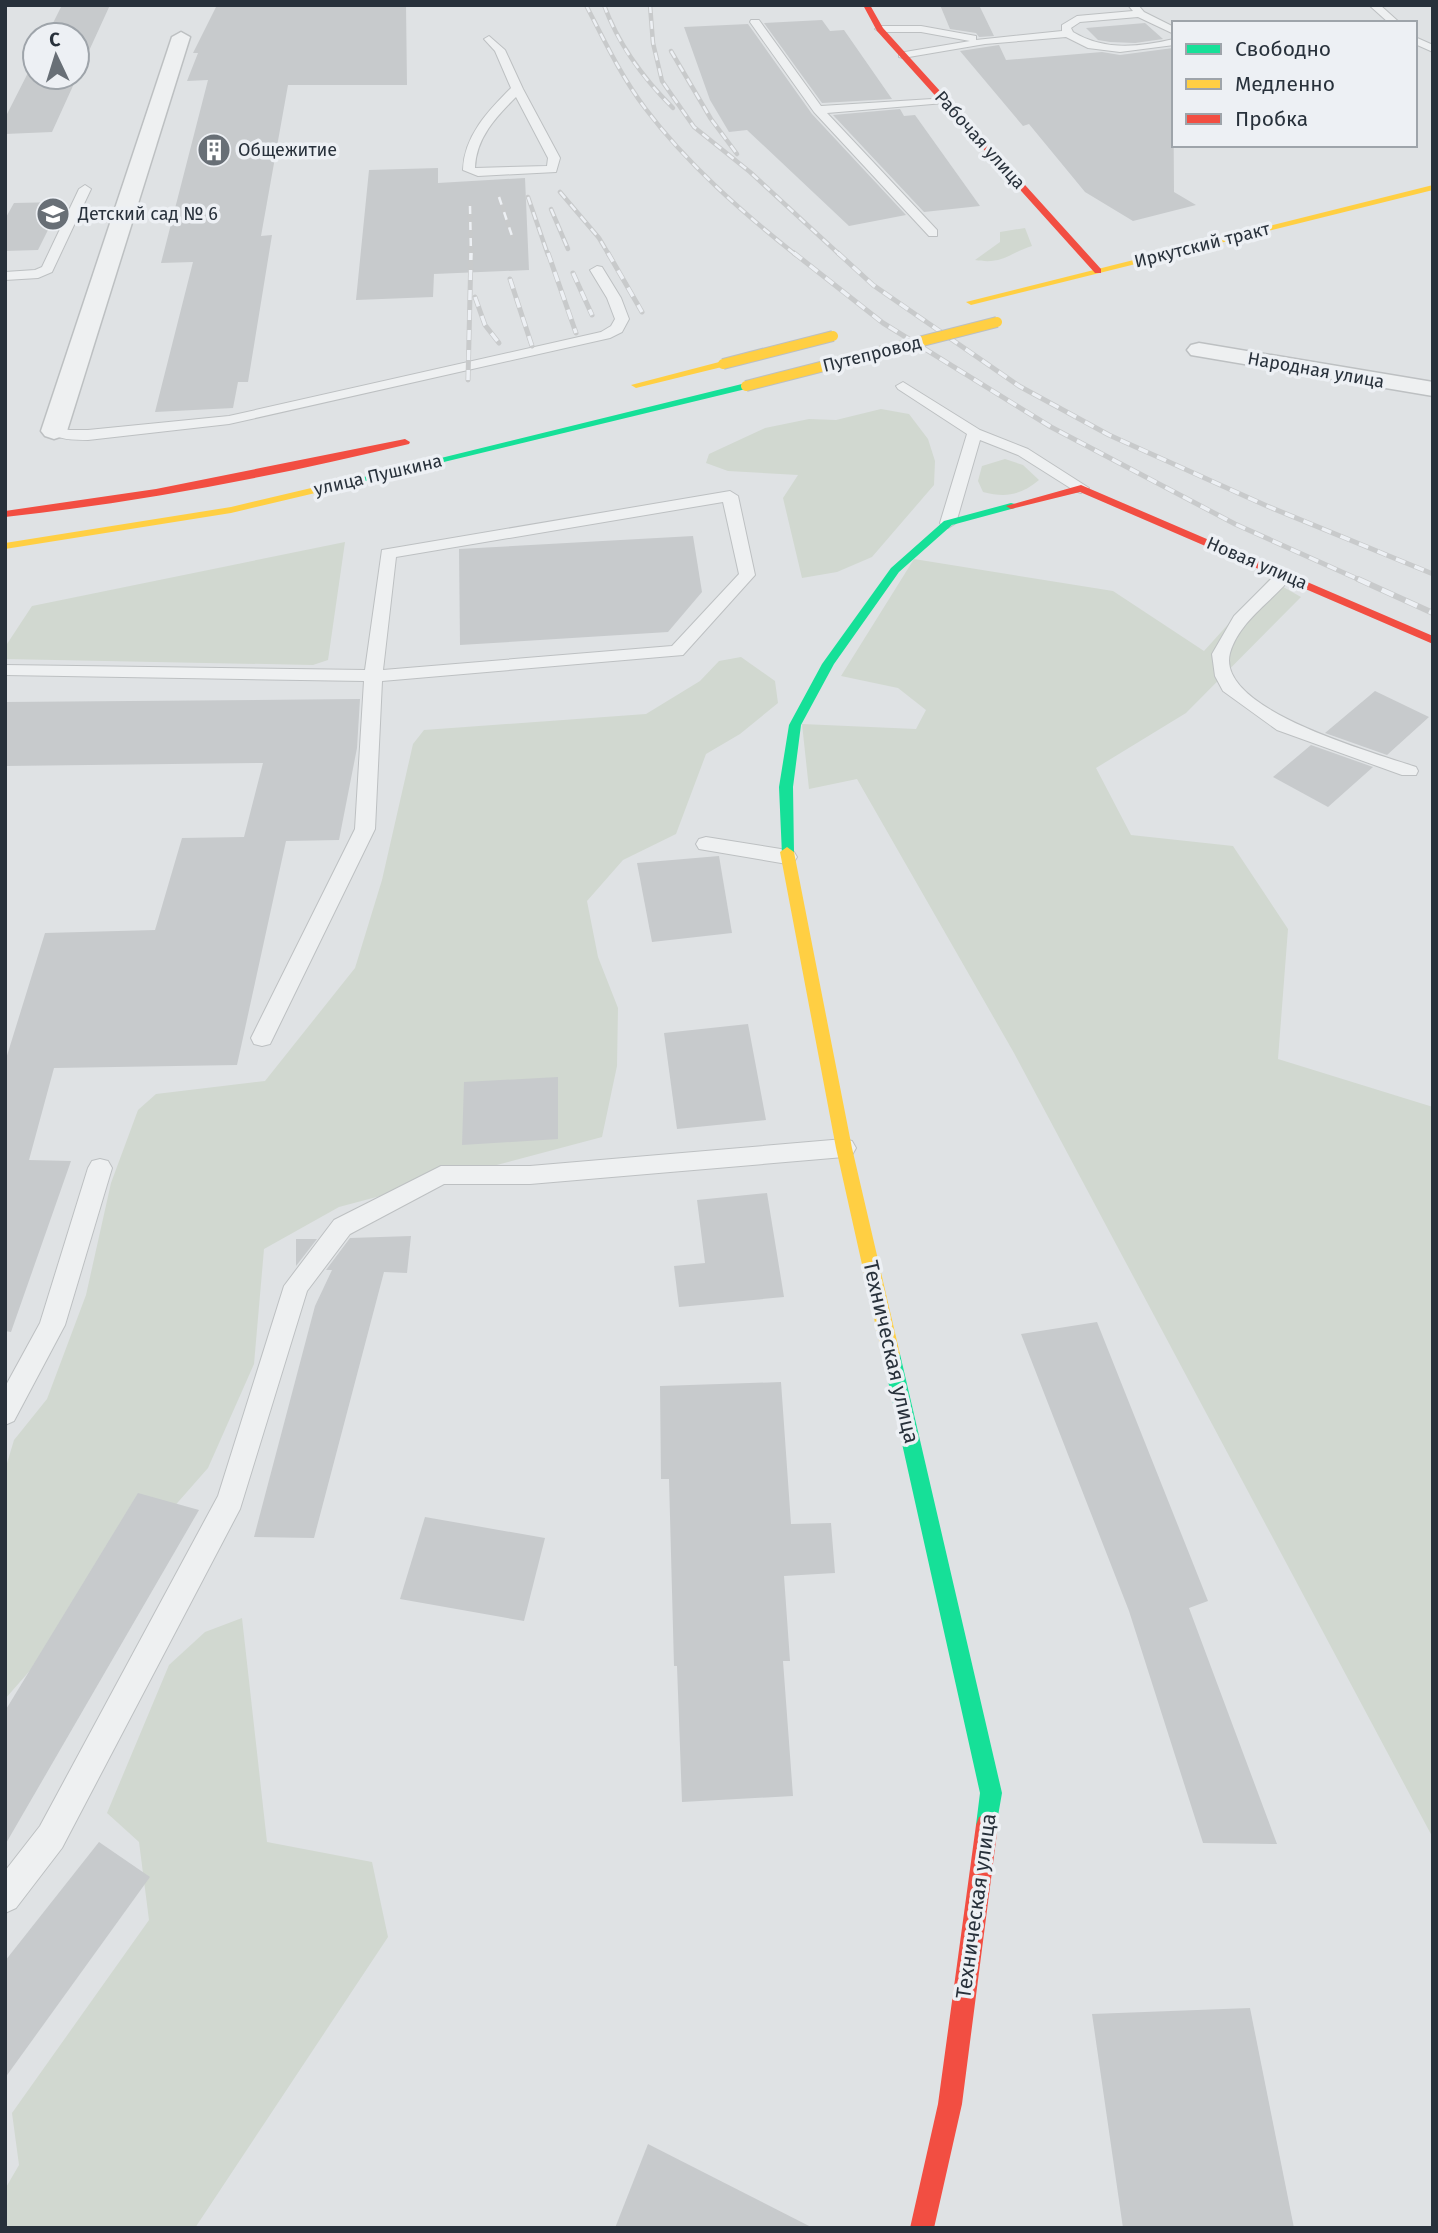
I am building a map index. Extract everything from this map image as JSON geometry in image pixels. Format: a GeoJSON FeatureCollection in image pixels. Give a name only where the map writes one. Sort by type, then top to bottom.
{"type":"FeatureCollection","features":[{"type":"Feature","properties":{"kind":"street","name":"Рабочая улица"},"geometry":{"type":"LineString","coordinates":[[866,5],[880,29],[1098,271]]}},
{"type":"Feature","properties":{"kind":"street"},"geometry":{"type":"LineString","coordinates":[[54,431],[86,326],[153,135],[181,37]]}},
{"type":"Feature","properties":{"kind":"street","name":"Иркутский тракт"},"geometry":{"type":"LineString","coordinates":[[964,304],[1433,187]]}},
{"type":"Feature","properties":{"kind":"street","name":"Путепровод"},"geometry":{"type":"LineString","coordinates":[[746,386],[1004,320]]}},
{"type":"Feature","properties":{"kind":"street","name":"Путепровод"},"geometry":{"type":"LineString","coordinates":[[614,391],[853,331]]}},
{"type":"Feature","properties":{"kind":"street","name":"Народная улица"},"geometry":{"type":"LineString","coordinates":[[1199,350],[1433,389]]}},
{"type":"Feature","properties":{"kind":"street","name":"улица Пушкина"},"geometry":{"type":"LineString","coordinates":[[5,546],[231,510],[746,386]]}},
{"type":"Feature","properties":{"kind":"street","name":"улица Пушкина"},"geometry":{"type":"LineString","coordinates":[[5,514],[47,510],[220,480],[424,438]]}},
{"type":"Feature","properties":{"kind":"street"},"geometry":{"type":"LineString","coordinates":[[948,523],[1081,488]]}},
{"type":"Feature","properties":{"kind":"street","name":"Новая улица"},"geometry":{"type":"LineString","coordinates":[[1081,488],[1433,640]]}},
{"type":"Feature","properties":{"kind":"street","name":"Техническая улица"},"geometry":{"type":"LineString","coordinates":[[922,2228],[950,2104],[991,1793],[844,1148],[787,857],[786,787],[795,725],[828,664],[895,570],[948,523]]}},
{"type":"Feature","properties":{"kind":"lane"},"geometry":{"type":"LineString","coordinates":[[1374,5],[1393,21]]}},
{"type":"Feature","properties":{"kind":"lane"},"geometry":{"type":"LineString","coordinates":[[1068,34],[1066,27],[1077,19],[1137,10],[1172,30]]}},
{"type":"Feature","properties":{"kind":"lane"},"geometry":{"type":"LineString","coordinates":[[755,22],[818,110],[933,233]]}},
{"type":"Feature","properties":{"kind":"lane"},"geometry":{"type":"LineString","coordinates":[[880,29],[921,29],[985,41]]}},
{"type":"Feature","properties":{"kind":"lane"},"geometry":{"type":"LineString","coordinates":[[904,55],[985,41],[1068,34],[1080,42],[1107,48],[1156,47],[1172,43]]}},
{"type":"Feature","properties":{"kind":"lane"},"geometry":{"type":"LineString","coordinates":[[489,39],[500,50],[517,89],[554,158],[552,169],[478,172],[469,170],[468,162],[484,123],[517,89]]}},
{"type":"Feature","properties":{"kind":"lane"},"geometry":{"type":"LineString","coordinates":[[1417,41],[1433,49]]}},
{"type":"Feature","properties":{"kind":"lane"},"geometry":{"type":"LineString","coordinates":[[818,110],[944,100]]}},
{"type":"Feature","properties":{"kind":"lane"},"geometry":{"type":"LineString","coordinates":[[5,276],[38,274],[47,269],[85,189]]}},
{"type":"Feature","properties":{"kind":"lane"},"geometry":{"type":"LineString","coordinates":[[54,431],[68,435],[88,435],[219,422],[605,335],[617,329],[622,320],[614,298],[597,270]]}},
{"type":"Feature","properties":{"kind":"lane"},"geometry":{"type":"LineString","coordinates":[[903,386],[975,433],[1023,452],[1081,488]]}},
{"type":"Feature","properties":{"kind":"lane"},"geometry":{"type":"LineString","coordinates":[[948,523],[975,433]]}},
{"type":"Feature","properties":{"kind":"lane"},"geometry":{"type":"LineString","coordinates":[[5,670],[373,676],[677,651],[747,575],[730,496],[388,553],[373,676],[365,829],[262,1038]]}},
{"type":"Feature","properties":{"kind":"lane"},"geometry":{"type":"LineString","coordinates":[[1286,575],[1240,620],[1221,654],[1224,676],[1232,691],[1283,726],[1409,771]]}},
{"type":"Feature","properties":{"kind":"lane"},"geometry":{"type":"LineString","coordinates":[[706,844],[787,857]]}},
{"type":"Feature","properties":{"kind":"lane"},"geometry":{"type":"LineString","coordinates":[[5,1897],[51,1837],[230,1500],[296,1286],[342,1227],[441,1175],[530,1175],[844,1148]]}},
{"type":"Feature","properties":{"kind":"lane"},"geometry":{"type":"LineString","coordinates":[[5,1413],[52,1325],[100,1168]]}},
{"type":"Feature","properties":{"kind":"shaded area"},"geometry":{"type":"Polygon","coordinates":[[[1025,228],[1032,246],[999,260],[975,260],[1000,242],[1000,232],[1025,228]]]}},
{"type":"Feature","properties":{"kind":"shaded area"},"geometry":{"type":"Polygon","coordinates":[[[881,409],[909,414],[928,439],[935,461],[934,485],[872,557],[837,572],[802,578],[783,498],[798,475],[728,471],[706,463],[709,454],[765,428],[809,419],[836,420],[881,409]]]}},
{"type":"Feature","properties":{"kind":"shaded area"},"geometry":{"type":"Polygon","coordinates":[[[1005,459],[1023,465],[1039,480],[1013,494],[983,492],[978,481],[982,466],[1005,459]]]}},
{"type":"Feature","properties":{"kind":"shaded area"},"geometry":{"type":"Polygon","coordinates":[[[345,542],[328,660],[313,665],[5,659],[5,647],[32,606],[345,542]]]}},
{"type":"Feature","properties":{"kind":"shaded area"},"geometry":{"type":"Polygon","coordinates":[[[914,559],[1113,591],[1204,651],[1269,579],[1301,597],[1186,713],[1096,768],[1131,835],[1233,846],[1288,929],[1278,1059],[1433,1107],[1433,1838],[1014,1053],[857,779],[809,789],[802,724],[916,729],[926,710],[898,688],[841,676],[914,559]]]}},
{"type":"Feature","properties":{"kind":"shaded area"},"geometry":{"type":"Polygon","coordinates":[[[741,657],[775,681],[778,703],[740,734],[706,754],[676,834],[623,860],[587,901],[598,957],[618,1008],[617,1066],[602,1137],[339,1207],[264,1249],[254,1364],[208,1468],[5,1699],[5,1470],[14,1440],[47,1399],[86,1295],[111,1183],[138,1110],[156,1094],[265,1081],[355,968],[382,880],[413,744],[424,730],[646,714],[700,681],[719,661],[741,657]]]}},
{"type":"Feature","properties":{"kind":"shaded area"},"geometry":{"type":"Polygon","coordinates":[[[242,1618],[267,1842],[372,1862],[388,1937],[195,2228],[5,2228],[5,2189],[19,2165],[12,2113],[149,1920],[139,1842],[107,1813],[169,1665],[205,1632],[242,1618]]]}},
{"type":"Feature","properties":{"kind":"building"},"geometry":{"type":"Polygon","coordinates":[[[62,5],[110,5],[91,46],[91,21],[54,21],[62,5]]]}},
{"type":"Feature","properties":{"kind":"building"},"geometry":{"type":"Polygon","coordinates":[[[217,5],[406,5],[407,85],[288,85],[261,236],[272,235],[248,382],[238,382],[233,408],[155,412],[193,262],[161,263],[208,80],[187,81],[198,53],[193,53],[217,5]]]}},
{"type":"Feature","properties":{"kind":"building"},"geometry":{"type":"Polygon","coordinates":[[[940,5],[979,5],[994,36],[979,37],[976,33],[950,29],[940,5]]]}},
{"type":"Feature","properties":{"kind":"building"},"geometry":{"type":"Polygon","coordinates":[[[822,20],[830,31],[844,30],[892,99],[822,103],[764,23],[822,20]]]}},
{"type":"Feature","properties":{"kind":"building"},"geometry":{"type":"Polygon","coordinates":[[[1145,23],[1163,39],[1135,43],[1110,42],[1098,40],[1086,28],[1145,23]]]}},
{"type":"Feature","properties":{"kind":"building"},"geometry":{"type":"Polygon","coordinates":[[[748,24],[812,114],[906,215],[849,226],[747,130],[729,132],[710,100],[684,27],[748,24]]]}},
{"type":"Feature","properties":{"kind":"building"},"geometry":{"type":"Polygon","coordinates":[[[999,45],[1006,60],[1102,52],[1120,55],[1172,48],[1174,192],[1196,205],[1133,221],[1085,192],[1029,124],[1023,126],[960,51],[999,45]]]}},
{"type":"Feature","properties":{"kind":"building"},"geometry":{"type":"Polygon","coordinates":[[[21,87],[21,91],[71,91],[52,132],[5,134],[5,118],[21,87]]]}},
{"type":"Feature","properties":{"kind":"building"},"geometry":{"type":"Polygon","coordinates":[[[900,109],[904,116],[915,115],[980,206],[924,212],[833,115],[900,109]]]}},
{"type":"Feature","properties":{"kind":"building"},"geometry":{"type":"Polygon","coordinates":[[[438,168],[438,183],[525,178],[529,270],[434,274],[433,297],[356,300],[369,170],[438,168]]]}},
{"type":"Feature","properties":{"kind":"building"},"geometry":{"type":"Polygon","coordinates":[[[62,202],[38,250],[5,251],[5,219],[14,203],[62,202]]]}},
{"type":"Feature","properties":{"kind":"building"},"geometry":{"type":"Polygon","coordinates":[[[693,536],[702,592],[668,632],[460,645],[459,549],[693,536]]]}},
{"type":"Feature","properties":{"kind":"building"},"geometry":{"type":"Polygon","coordinates":[[[1375,691],[1429,717],[1387,755],[1325,733],[1375,691]]]}},
{"type":"Feature","properties":{"kind":"building"},"geometry":{"type":"Polygon","coordinates":[[[360,699],[357,748],[339,840],[286,841],[237,1065],[54,1068],[29,1160],[71,1161],[11,1332],[5,1331],[5,1062],[45,933],[155,930],[182,838],[244,837],[263,763],[5,766],[5,702],[360,699]]]}},
{"type":"Feature","properties":{"kind":"building"},"geometry":{"type":"Polygon","coordinates":[[[1311,745],[1373,767],[1328,807],[1273,777],[1311,745]]]}},
{"type":"Feature","properties":{"kind":"building"},"geometry":{"type":"Polygon","coordinates":[[[719,856],[732,933],[652,942],[637,863],[719,856]]]}},
{"type":"Feature","properties":{"kind":"building"},"geometry":{"type":"Polygon","coordinates":[[[748,1024],[766,1120],[677,1129],[664,1033],[748,1024]]]}},
{"type":"Feature","properties":{"kind":"building"},"geometry":{"type":"Polygon","coordinates":[[[558,1077],[558,1139],[462,1145],[464,1082],[558,1077]]]}},
{"type":"Feature","properties":{"kind":"building"},"geometry":{"type":"Polygon","coordinates":[[[767,1193],[784,1297],[679,1307],[674,1266],[705,1263],[697,1200],[767,1193]]]}},
{"type":"Feature","properties":{"kind":"building"},"geometry":{"type":"Polygon","coordinates":[[[411,1236],[407,1273],[384,1272],[314,1538],[254,1537],[315,1306],[332,1270],[326,1270],[350,1238],[411,1236]]]}},
{"type":"Feature","properties":{"kind":"building"},"geometry":{"type":"Polygon","coordinates":[[[296,1239],[317,1239],[296,1266],[296,1239]]]}},
{"type":"Feature","properties":{"kind":"building"},"geometry":{"type":"Polygon","coordinates":[[[1097,1322],[1208,1601],[1189,1608],[1277,1844],[1203,1843],[1129,1611],[1021,1334],[1097,1322]]]}},
{"type":"Feature","properties":{"kind":"building"},"geometry":{"type":"Polygon","coordinates":[[[781,1382],[791,1524],[831,1523],[835,1573],[784,1576],[790,1661],[783,1661],[793,1796],[682,1802],[677,1666],[674,1666],[669,1479],[661,1479],[660,1386],[781,1382]]]}},
{"type":"Feature","properties":{"kind":"building"},"geometry":{"type":"Polygon","coordinates":[[[138,1493],[199,1510],[5,1845],[5,1711],[138,1493]]]}},
{"type":"Feature","properties":{"kind":"building"},"geometry":{"type":"Polygon","coordinates":[[[425,1517],[545,1538],[524,1621],[400,1599],[425,1517]]]}},
{"type":"Feature","properties":{"kind":"building"},"geometry":{"type":"Polygon","coordinates":[[[99,1842],[150,1877],[5,2078],[5,1961],[99,1842]]]}},
{"type":"Feature","properties":{"kind":"building"},"geometry":{"type":"Polygon","coordinates":[[[1250,2008],[1294,2228],[1123,2228],[1092,2014],[1250,2008]]]}},
{"type":"Feature","properties":{"kind":"building"},"geometry":{"type":"Polygon","coordinates":[[[648,2144],[813,2228],[615,2228],[648,2144]]]}},
{"type":"Feature","properties":{"kind":"railway"},"geometry":{"type":"LineString","coordinates":[[586,5],[628,83],[661,129],[716,186],[796,255]]}},
{"type":"Feature","properties":{"kind":"railway"},"geometry":{"type":"LineString","coordinates":[[604,5],[633,61],[673,108]]}},
{"type":"Feature","properties":{"kind":"railway"},"geometry":{"type":"LineString","coordinates":[[650,5],[653,43],[662,81],[694,127],[750,172],[840,255]]}},
{"type":"Feature","properties":{"kind":"railway"},"geometry":{"type":"LineString","coordinates":[[671,51],[711,119],[737,154]]}},
{"type":"Feature","properties":{"kind":"railway"},"geometry":{"type":"LineString","coordinates":[[560,192],[599,238],[609,255]]}},
{"type":"Feature","properties":{"kind":"railway"},"geometry":{"type":"LineString","coordinates":[[499,197],[512,236]]}},
{"type":"Feature","properties":{"kind":"railway"},"geometry":{"type":"LineString","coordinates":[[528,197],[548,255]]}},
{"type":"Feature","properties":{"kind":"railway"},"geometry":{"type":"LineString","coordinates":[[470,206],[471,254]]}},
{"type":"Feature","properties":{"kind":"railway"},"geometry":{"type":"LineString","coordinates":[[551,209],[568,249]]}},
{"type":"Feature","properties":{"kind":"railway"},"geometry":{"type":"LineString","coordinates":[[548,253],[576,333]]}},
{"type":"Feature","properties":{"kind":"railway"},"geometry":{"type":"LineString","coordinates":[[608,253],[642,312]]}},
{"type":"Feature","properties":{"kind":"railway"},"geometry":{"type":"LineString","coordinates":[[794,253],[883,323],[1051,427],[1235,524],[1362,581]]}},
{"type":"Feature","properties":{"kind":"railway"},"geometry":{"type":"LineString","coordinates":[[838,253],[873,285],[1019,386],[1109,435],[1267,506],[1433,574]]}},
{"type":"Feature","properties":{"kind":"railway"},"geometry":{"type":"LineString","coordinates":[[468,380],[471,254]]}},
{"type":"Feature","properties":{"kind":"railway"},"geometry":{"type":"LineString","coordinates":[[573,273],[592,315]]}},
{"type":"Feature","properties":{"kind":"railway"},"geometry":{"type":"LineString","coordinates":[[510,279],[532,346]]}},
{"type":"Feature","properties":{"kind":"railway"},"geometry":{"type":"LineString","coordinates":[[475,297],[485,325],[499,343]]}},
{"type":"Feature","properties":{"kind":"railway"},"geometry":{"type":"LineString","coordinates":[[1358,579],[1433,613]]}},
{"type":"Feature","properties":{"kind":"traffic: fast"},"geometry":{"type":"LineString","coordinates":[[324,488],[746,386]]}},
{"type":"Feature","properties":{"kind":"traffic: fast"},"geometry":{"type":"LineString","coordinates":[[787,852],[786,787],[795,725],[828,664],[895,570],[948,523],[1011,506]]}},
{"type":"Feature","properties":{"kind":"traffic: fast"},"geometry":{"type":"LineString","coordinates":[[891,1354],[991,1793],[987,1825]]}},
{"type":"Feature","properties":{"kind":"traffic: slow"},"geometry":{"type":"LineString","coordinates":[[971,302],[1433,187]]}},
{"type":"Feature","properties":{"kind":"traffic: slow"},"geometry":{"type":"LineString","coordinates":[[746,386],[997,322]]}},
{"type":"Feature","properties":{"kind":"traffic: slow"},"geometry":{"type":"LineString","coordinates":[[723,364],[833,336]]}},
{"type":"Feature","properties":{"kind":"traffic: slow"},"geometry":{"type":"LineString","coordinates":[[636,385],[723,364]]}},
{"type":"Feature","properties":{"kind":"traffic: slow"},"geometry":{"type":"LineString","coordinates":[[5,546],[231,510],[324,488]]}},
{"type":"Feature","properties":{"kind":"traffic: slow"},"geometry":{"type":"LineString","coordinates":[[787,852],[844,1148],[891,1354]]}},
{"type":"Feature","properties":{"kind":"traffic: jam"},"geometry":{"type":"LineString","coordinates":[[866,5],[880,29],[1098,271]]}},
{"type":"Feature","properties":{"kind":"traffic: jam"},"geometry":{"type":"LineString","coordinates":[[5,514],[156,493],[405,442]]}},
{"type":"Feature","properties":{"kind":"traffic: jam"},"geometry":{"type":"LineString","coordinates":[[1011,506],[1081,488],[1433,640]]}},
{"type":"Feature","properties":{"kind":"traffic: jam"},"geometry":{"type":"LineString","coordinates":[[922,2228],[950,2104],[987,1825]]}},
{"type":"Feature","properties":{"kind":"place","name":"Общежитие"},"geometry":{"type":"Point","coordinates":[214,150]}},
{"type":"Feature","properties":{"kind":"place","name":"Детский сад № 6"},"geometry":{"type":"Point","coordinates":[53,214]}}]}
